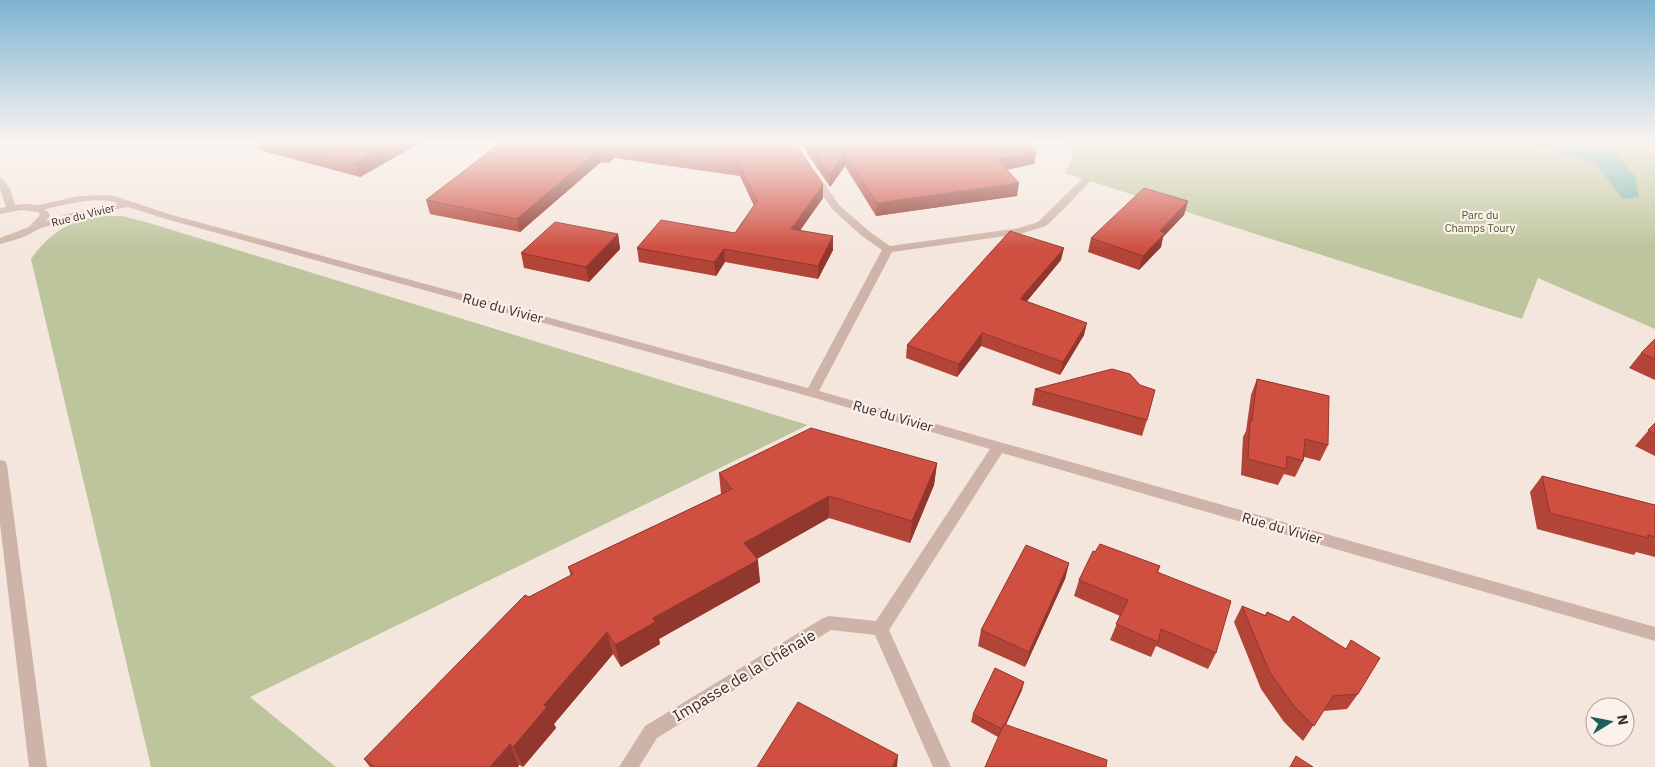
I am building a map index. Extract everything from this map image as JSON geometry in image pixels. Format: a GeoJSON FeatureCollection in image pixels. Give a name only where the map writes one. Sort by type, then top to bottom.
{"type":"FeatureCollection","features":[{"type":"Feature","properties":{"kind":"street"},"geometry":{"type":"LineString","coordinates":[[815,177],[834,207],[866,234],[888,249],[1020,231],[1042,224],[1086,180]]}},
{"type":"Feature","properties":{"kind":"street"},"geometry":{"type":"LineString","coordinates":[[0,181],[5,189],[11,208]]}},
{"type":"Feature","properties":{"kind":"street","name":"Rue du Vivier"},"geometry":{"type":"LineString","coordinates":[[0,211],[11,208],[37,208],[62,202],[95,198],[111,198],[169,217],[812,393],[1655,634]]}},
{"type":"Feature","properties":{"kind":"street","name":"Rue du Vivier"},"geometry":{"type":"LineString","coordinates":[[0,241],[70,216],[130,204]]}},
{"type":"Feature","properties":{"kind":"street"},"geometry":{"type":"LineString","coordinates":[[36,227],[42,222],[45,215],[44,211],[37,208]]}},
{"type":"Feature","properties":{"kind":"street"},"geometry":{"type":"LineString","coordinates":[[812,393],[888,249]]}},
{"type":"Feature","properties":{"kind":"street"},"geometry":{"type":"LineString","coordinates":[[942,767],[880,629],[999,447]]}},
{"type":"Feature","properties":{"kind":"street"},"geometry":{"type":"LineString","coordinates":[[0,465],[38,767]]}},
{"type":"Feature","properties":{"kind":"street","name":"Impasse de la Chênaie"},"geometry":{"type":"LineString","coordinates":[[628,767],[651,732],[829,624],[880,629]]}},
{"type":"Feature","properties":{"kind":"green space","name":"Parc du Champs Toury"},"geometry":{"type":"Polygon","coordinates":[[[1077,177],[1655,177],[1655,329],[1538,278],[1522,319],[1077,177]]]}},
{"type":"Feature","properties":{"kind":"green space"},"geometry":{"type":"Polygon","coordinates":[[[98,216],[122,216],[146,222],[808,425],[250,697],[336,767],[151,767],[31,259],[60,230],[77,222],[98,216]]]}},
{"type":"Feature","properties":{"kind":"water"},"geometry":{"type":"Polygon","coordinates":[[[1606,177],[1635,177],[1639,197],[1623,199],[1606,177]]]}},
{"type":"Feature","properties":{"kind":"building"},"geometry":{"type":"Polygon","coordinates":[[[456,177],[566,177],[517,219],[426,200],[456,177]]]}},
{"type":"Feature","properties":{"kind":"building"},"geometry":{"type":"Polygon","coordinates":[[[746,177],[818,177],[823,185],[791,229],[833,236],[818,266],[724,249],[714,262],[637,248],[661,220],[735,233],[757,201],[746,177]]]}},
{"type":"Feature","properties":{"kind":"building"},"geometry":{"type":"Polygon","coordinates":[[[860,177],[1013,177],[1019,183],[877,203],[860,177]]]}},
{"type":"Feature","properties":{"kind":"building"},"geometry":{"type":"Polygon","coordinates":[[[1144,188],[1188,201],[1160,231],[1165,233],[1143,256],[1091,238],[1144,188]]]}},
{"type":"Feature","properties":{"kind":"building"},"geometry":{"type":"Polygon","coordinates":[[[555,222],[618,234],[586,267],[521,253],[555,222]]]}},
{"type":"Feature","properties":{"kind":"building"},"geometry":{"type":"Polygon","coordinates":[[[1010,231],[1064,248],[1020,299],[1087,323],[1063,362],[982,333],[959,364],[907,345],[1010,231]]]}},
{"type":"Feature","properties":{"kind":"building"},"geometry":{"type":"Polygon","coordinates":[[[1655,339],[1655,359],[1641,353],[1655,339]]]}},
{"type":"Feature","properties":{"kind":"building"},"geometry":{"type":"Polygon","coordinates":[[[1112,369],[1130,374],[1140,385],[1155,390],[1147,420],[1035,389],[1112,369]]]}},
{"type":"Feature","properties":{"kind":"building"},"geometry":{"type":"Polygon","coordinates":[[[1257,379],[1329,396],[1328,445],[1305,439],[1303,461],[1287,456],[1286,469],[1248,459],[1250,421],[1252,421],[1257,379]]]}},
{"type":"Feature","properties":{"kind":"building"},"geometry":{"type":"Polygon","coordinates":[[[1655,423],[1655,434],[1648,430],[1655,423]]]}},
{"type":"Feature","properties":{"kind":"building"},"geometry":{"type":"Polygon","coordinates":[[[811,428],[937,463],[912,521],[829,496],[744,543],[758,560],[653,618],[655,622],[615,645],[607,632],[544,705],[547,707],[513,747],[510,744],[490,767],[375,767],[364,759],[525,595],[529,597],[573,574],[568,567],[732,489],[719,473],[811,428]]]}},
{"type":"Feature","properties":{"kind":"building"},"geometry":{"type":"Polygon","coordinates":[[[1542,476],[1655,505],[1655,537],[1648,535],[1649,538],[1550,513],[1542,476]]]}},
{"type":"Feature","properties":{"kind":"building"},"geometry":{"type":"Polygon","coordinates":[[[1100,544],[1160,566],[1157,572],[1231,601],[1216,653],[1161,629],[1158,642],[1116,624],[1128,600],[1079,580],[1093,551],[1095,552],[1100,544]]]}},
{"type":"Feature","properties":{"kind":"building"},"geometry":{"type":"Polygon","coordinates":[[[1026,545],[1069,563],[1029,652],[981,630],[1026,545]]]}},
{"type":"Feature","properties":{"kind":"building"},"geometry":{"type":"Polygon","coordinates":[[[1242,606],[1266,616],[1267,612],[1289,622],[1293,616],[1346,649],[1351,640],[1380,658],[1358,694],[1333,696],[1314,726],[1294,706],[1270,673],[1242,606]]]}},
{"type":"Feature","properties":{"kind":"building"},"geometry":{"type":"Polygon","coordinates":[[[995,668],[1024,682],[1002,729],[973,714],[995,668]]]}},
{"type":"Feature","properties":{"kind":"building"},"geometry":{"type":"Polygon","coordinates":[[[798,702],[898,755],[892,767],[757,767],[798,702]]]}},
{"type":"Feature","properties":{"kind":"building"},"geometry":{"type":"Polygon","coordinates":[[[1004,724],[1107,760],[1106,767],[985,767],[1004,724]]]}},
{"type":"Feature","properties":{"kind":"building"},"geometry":{"type":"Polygon","coordinates":[[[1296,756],[1313,767],[1290,767],[1296,756]]]}}]}
